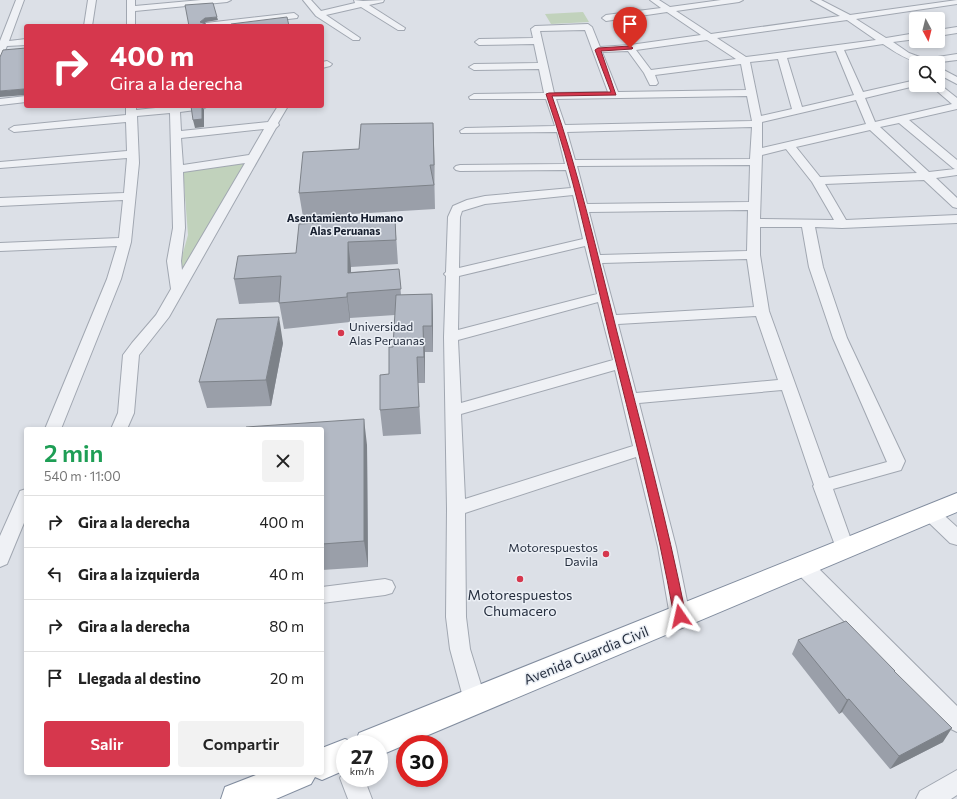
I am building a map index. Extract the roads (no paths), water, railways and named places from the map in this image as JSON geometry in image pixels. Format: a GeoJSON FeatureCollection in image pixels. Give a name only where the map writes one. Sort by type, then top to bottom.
{"type":"FeatureCollection","features":[{"type":"Feature","properties":{"kind":"highway","name":"Avenida Guardia Civil"},"geometry":{"type":"LineString","coordinates":[[388,737],[957,502]]}},
{"type":"Feature","properties":{"kind":"highway"},"geometry":{"type":"LineString","coordinates":[[324,763],[336,759]]}},
{"type":"Feature","properties":{"kind":"highway"},"geometry":{"type":"LineString","coordinates":[[237,799],[295,775]]}},
{"type":"Feature","properties":{"kind":"street"},"geometry":{"type":"LineString","coordinates":[[0,53],[2,44],[20,0]]}},
{"type":"Feature","properties":{"kind":"street"},"geometry":{"type":"LineString","coordinates":[[88,24],[92,0]]}},
{"type":"Feature","properties":{"kind":"street"},"geometry":{"type":"LineString","coordinates":[[209,24],[224,12],[227,0]]}},
{"type":"Feature","properties":{"kind":"street"},"geometry":{"type":"LineString","coordinates":[[307,0],[318,14],[356,38]]}},
{"type":"Feature","properties":{"kind":"street"},"geometry":{"type":"LineString","coordinates":[[318,14],[358,2],[380,0]]}},
{"type":"Feature","properties":{"kind":"street"},"geometry":{"type":"LineString","coordinates":[[654,0],[745,61],[757,122],[753,255],[762,311],[822,486],[845,548]]}},
{"type":"Feature","properties":{"kind":"street"},"geometry":{"type":"LineString","coordinates":[[606,18],[739,0]]}},
{"type":"Feature","properties":{"kind":"street"},"geometry":{"type":"LineString","coordinates":[[814,0],[848,17],[885,41],[906,56],[909,60]]}},
{"type":"Feature","properties":{"kind":"street"},"geometry":{"type":"LineString","coordinates":[[358,2],[401,28]]}},
{"type":"Feature","properties":{"kind":"street"},"geometry":{"type":"LineString","coordinates":[[131,24],[131,4],[294,16]]}},
{"type":"Feature","properties":{"kind":"street"},"geometry":{"type":"LineString","coordinates":[[598,50],[630,48],[708,36],[952,4]]}},
{"type":"Feature","properties":{"kind":"street"},"geometry":{"type":"LineString","coordinates":[[614,94],[588,27],[534,29],[549,94],[560,128],[591,241],[667,547],[680,616]]}},
{"type":"Feature","properties":{"kind":"street"},"geometry":{"type":"LineString","coordinates":[[945,32],[957,30]]}},
{"type":"Feature","properties":{"kind":"street"},"geometry":{"type":"LineString","coordinates":[[649,73],[782,56],[909,37]]}},
{"type":"Feature","properties":{"kind":"street"},"geometry":{"type":"LineString","coordinates":[[479,42],[538,41]]}},
{"type":"Feature","properties":{"kind":"street"},"geometry":{"type":"LineString","coordinates":[[2,44],[24,42]]}},
{"type":"Feature","properties":{"kind":"street"},"geometry":{"type":"LineString","coordinates":[[630,48],[649,73],[658,93]]}},
{"type":"Feature","properties":{"kind":"street"},"geometry":{"type":"LineString","coordinates":[[839,48],[872,126],[957,204]]}},
{"type":"Feature","properties":{"kind":"street"},"geometry":{"type":"LineString","coordinates":[[782,56],[798,110]]}},
{"type":"Feature","properties":{"kind":"street"},"geometry":{"type":"LineString","coordinates":[[945,59],[957,57]]}},
{"type":"Feature","properties":{"kind":"street"},"geometry":{"type":"LineString","coordinates":[[474,67],[542,66]]}},
{"type":"Feature","properties":{"kind":"street"},"geometry":{"type":"LineString","coordinates":[[945,74],[957,81]]}},
{"type":"Feature","properties":{"kind":"street"},"geometry":{"type":"LineString","coordinates":[[465,131],[757,122],[798,110],[909,85]]}},
{"type":"Feature","properties":{"kind":"street"},"geometry":{"type":"LineString","coordinates":[[474,97],[549,94],[752,92]]}},
{"type":"Feature","properties":{"kind":"street"},"geometry":{"type":"LineString","coordinates":[[944,92],[957,103]]}},
{"type":"Feature","properties":{"kind":"street"},"geometry":{"type":"LineString","coordinates":[[0,102],[24,99]]}},
{"type":"Feature","properties":{"kind":"street"},"geometry":{"type":"LineString","coordinates":[[460,168],[756,158],[789,146],[957,106]]}},
{"type":"Feature","properties":{"kind":"street"},"geometry":{"type":"LineString","coordinates":[[14,129],[131,113],[184,108]]}},
{"type":"Feature","properties":{"kind":"street"},"geometry":{"type":"LineString","coordinates":[[120,427],[126,413],[131,355],[162,317],[282,108]]}},
{"type":"Feature","properties":{"kind":"street"},"geometry":{"type":"LineString","coordinates":[[175,109],[179,228],[174,261],[178,290]]}},
{"type":"Feature","properties":{"kind":"street"},"geometry":{"type":"LineString","coordinates":[[54,427],[114,279],[125,242],[130,196],[132,154],[131,113]]}},
{"type":"Feature","properties":{"kind":"street"},"geometry":{"type":"LineString","coordinates":[[901,119],[957,166]]}},
{"type":"Feature","properties":{"kind":"street"},"geometry":{"type":"LineString","coordinates":[[177,135],[274,124]]}},
{"type":"Feature","properties":{"kind":"street"},"geometry":{"type":"LineString","coordinates":[[789,146],[816,181],[842,224]]}},
{"type":"Feature","properties":{"kind":"street"},"geometry":{"type":"LineString","coordinates":[[0,165],[132,154]]}},
{"type":"Feature","properties":{"kind":"street"},"geometry":{"type":"LineString","coordinates":[[177,169],[254,158]]}},
{"type":"Feature","properties":{"kind":"street"},"geometry":{"type":"LineString","coordinates":[[816,181],[928,176],[957,172]]}},
{"type":"Feature","properties":{"kind":"street"},"geometry":{"type":"LineString","coordinates":[[475,701],[460,649],[456,617],[456,509],[451,337],[451,274],[454,217],[456,210],[471,203],[485,200],[577,191]]}},
{"type":"Feature","properties":{"kind":"street"},"geometry":{"type":"LineString","coordinates":[[0,202],[130,196]]}},
{"type":"Feature","properties":{"kind":"street"},"geometry":{"type":"LineString","coordinates":[[582,208],[755,206]]}},
{"type":"Feature","properties":{"kind":"street"},"geometry":{"type":"LineString","coordinates":[[754,223],[842,224],[957,218]]}},
{"type":"Feature","properties":{"kind":"street"},"geometry":{"type":"LineString","coordinates":[[808,224],[816,267],[840,338],[896,461],[895,466],[822,486]]}},
{"type":"Feature","properties":{"kind":"street"},"geometry":{"type":"LineString","coordinates":[[451,274],[591,241]]}},
{"type":"Feature","properties":{"kind":"street"},"geometry":{"type":"LineString","coordinates":[[0,247],[125,242]]}},
{"type":"Feature","properties":{"kind":"street"},"geometry":{"type":"LineString","coordinates":[[595,259],[753,255]]}},
{"type":"Feature","properties":{"kind":"street"},"geometry":{"type":"LineString","coordinates":[[451,337],[604,296]]}},
{"type":"Feature","properties":{"kind":"street"},"geometry":{"type":"LineString","coordinates":[[610,320],[762,311]]}},
{"type":"Feature","properties":{"kind":"street"},"geometry":{"type":"LineString","coordinates":[[452,411],[621,363]]}},
{"type":"Feature","properties":{"kind":"street"},"geometry":{"type":"LineString","coordinates":[[630,399],[787,384]]}},
{"type":"Feature","properties":{"kind":"street"},"geometry":{"type":"LineString","coordinates":[[456,509],[642,449]]}},
{"type":"Feature","properties":{"kind":"street"},"geometry":{"type":"LineString","coordinates":[[0,559],[24,501]]}},
{"type":"Feature","properties":{"kind":"street"},"geometry":{"type":"LineString","coordinates":[[930,513],[957,538]]}},
{"type":"Feature","properties":{"kind":"street"},"geometry":{"type":"LineString","coordinates":[[803,566],[957,721]]}},
{"type":"Feature","properties":{"kind":"street"},"geometry":{"type":"LineString","coordinates":[[324,595],[385,588]]}},
{"type":"Feature","properties":{"kind":"street"},"geometry":{"type":"LineString","coordinates":[[928,799],[957,782]]}},
{"type":"Feature","properties":{"kind":"street"},"geometry":{"type":"LineString","coordinates":[[355,787],[360,799]]}},
{"type":"Feature","properties":{"kind":"place","name":"Universidad Alas Peruanas"},"geometry":{"type":"Point","coordinates":[341,333]}},
{"type":"Feature","properties":{"kind":"place","name":"Motorespuestos Davila"},"geometry":{"type":"Point","coordinates":[606,554]}},
{"type":"Feature","properties":{"kind":"place","name":"Motorespuestos Chumacero"},"geometry":{"type":"Point","coordinates":[520,579]}},
{"type":"Feature","properties":{"kind":"district","name":"Asentamiento Humano Alas Peruanas"},"geometry":{"type":"Point","coordinates":[345,223]}}]}
